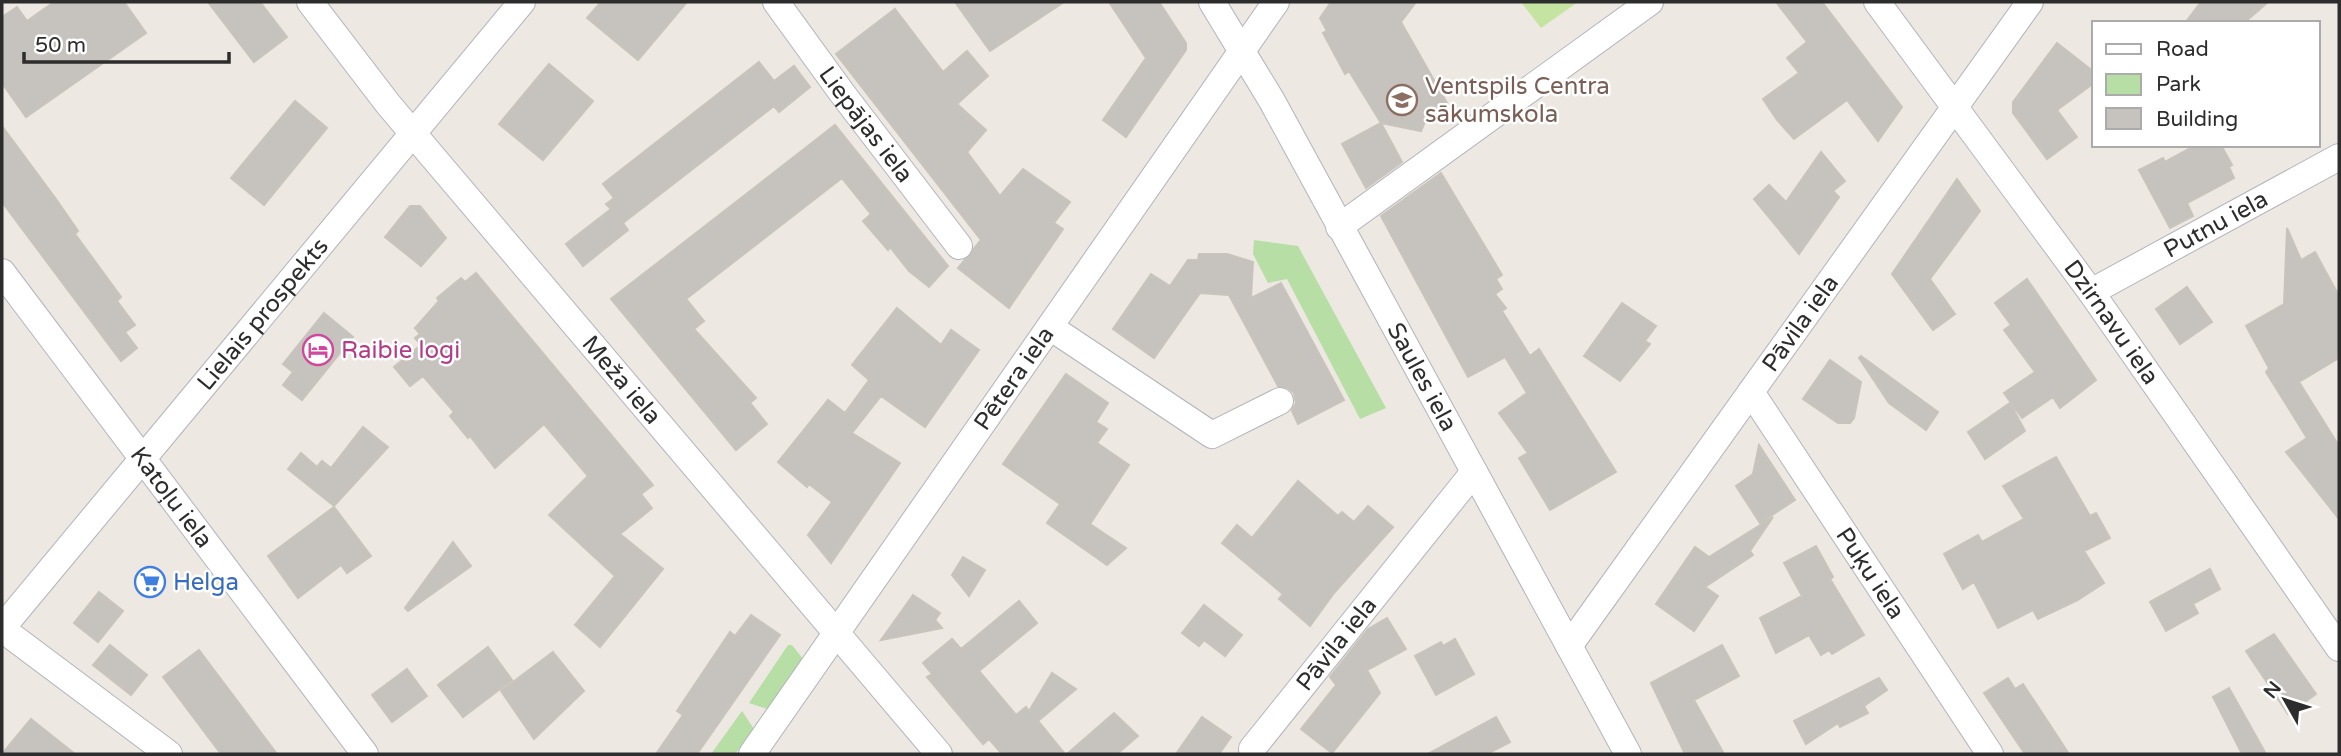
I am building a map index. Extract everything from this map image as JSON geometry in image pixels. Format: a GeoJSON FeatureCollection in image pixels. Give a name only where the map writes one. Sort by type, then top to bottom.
{"type":"FeatureCollection","features":[{"type":"Feature","properties":{"kind":"street","name":"Meža iela"},"geometry":{"type":"LineString","coordinates":[[310,2],[388,104],[939,754]]}},
{"type":"Feature","properties":{"kind":"street","name":"Lielais prospekts"},"geometry":{"type":"LineString","coordinates":[[2,628],[522,2]]}},
{"type":"Feature","properties":{"kind":"street","name":"Liepājas iela"},"geometry":{"type":"LineString","coordinates":[[776,2],[849,104],[959,246]]}},
{"type":"Feature","properties":{"kind":"street","name":"Saules iela"},"geometry":{"type":"LineString","coordinates":[[1212,2],[1242,49],[1628,754]]}},
{"type":"Feature","properties":{"kind":"street","name":"Pētera iela"},"geometry":{"type":"LineString","coordinates":[[752,754],[1276,2]]}},
{"type":"Feature","properties":{"kind":"street"},"geometry":{"type":"LineString","coordinates":[[1339,227],[1650,2]]}},
{"type":"Feature","properties":{"kind":"street","name":"Dzirnavu iela"},"geometry":{"type":"LineString","coordinates":[[1877,2],[2091,292],[2339,648]]}},
{"type":"Feature","properties":{"kind":"street","name":"Pāvila iela"},"geometry":{"type":"LineString","coordinates":[[1569,646],[2030,2]]}},
{"type":"Feature","properties":{"kind":"street","name":"Putnu iela"},"geometry":{"type":"LineString","coordinates":[[2091,292],[2339,158]]}},
{"type":"Feature","properties":{"kind":"street","name":"Katoļu iela"},"geometry":{"type":"LineString","coordinates":[[2,272],[365,754]]}},
{"type":"Feature","properties":{"kind":"street"},"geometry":{"type":"LineString","coordinates":[[1050,327],[1212,435],[1280,401]]}},
{"type":"Feature","properties":{"kind":"street","name":"Puķu iela"},"geometry":{"type":"LineString","coordinates":[[1751,392],[1990,754]]}},
{"type":"Feature","properties":{"kind":"street","name":"Pāvila iela"},"geometry":{"type":"LineString","coordinates":[[1252,749],[1474,472]]}},
{"type":"Feature","properties":{"kind":"street"},"geometry":{"type":"LineString","coordinates":[[2,628],[169,754]]}},
{"type":"Feature","properties":{"kind":"green space"},"geometry":{"type":"Polygon","coordinates":[[[1521,2],[1578,2],[1541,28],[1521,2]]]}},
{"type":"Feature","properties":{"kind":"green space"},"geometry":{"type":"Polygon","coordinates":[[[1254,240],[1298,246],[1386,408],[1360,419],[1287,279],[1268,283],[1253,254],[1254,240]]]}},
{"type":"Feature","properties":{"kind":"green space"},"geometry":{"type":"Polygon","coordinates":[[[788,645],[792,645],[803,659],[767,709],[749,703],[788,645]]]}},
{"type":"Feature","properties":{"kind":"green space"},"geometry":{"type":"Polygon","coordinates":[[[742,711],[754,729],[735,754],[711,754],[742,711]]]}},
{"type":"Feature","properties":{"kind":"building"},"geometry":{"type":"Polygon","coordinates":[[[54,2],[124,2],[146,33],[26,117],[2,83],[2,17],[17,7],[27,21],[54,2]]]}},
{"type":"Feature","properties":{"kind":"building"},"geometry":{"type":"Polygon","coordinates":[[[208,2],[260,2],[287,37],[254,62],[208,2]]]}},
{"type":"Feature","properties":{"kind":"building"},"geometry":{"type":"Polygon","coordinates":[[[601,2],[687,2],[638,60],[587,18],[601,2]]]}},
{"type":"Feature","properties":{"kind":"building"},"geometry":{"type":"Polygon","coordinates":[[[955,2],[1064,2],[990,51],[955,2]]]}},
{"type":"Feature","properties":{"kind":"building"},"geometry":{"type":"Polygon","coordinates":[[[1109,2],[1159,2],[1186,43],[1186,50],[1126,137],[1103,120],[1146,58],[1109,2]]]}},
{"type":"Feature","properties":{"kind":"building"},"geometry":{"type":"Polygon","coordinates":[[[1331,2],[1416,2],[1401,22],[1448,105],[1427,117],[1421,131],[1381,123],[1349,71],[1345,74],[1323,33],[1327,31],[1320,18],[1331,2]]]}},
{"type":"Feature","properties":{"kind":"building"},"geometry":{"type":"Polygon","coordinates":[[[1776,2],[1822,2],[1902,107],[1878,141],[1847,100],[1794,139],[1777,120],[1763,99],[1799,73],[1787,58],[1807,42],[1776,2]]]}},
{"type":"Feature","properties":{"kind":"building"},"geometry":{"type":"Polygon","coordinates":[[[2201,2],[2268,2],[2246,21],[2187,21],[2201,2]]]}},
{"type":"Feature","properties":{"kind":"building"},"geometry":{"type":"Polygon","coordinates":[[[895,9],[943,72],[967,51],[988,76],[957,104],[986,130],[967,152],[1000,196],[1023,169],[1070,202],[1054,223],[1063,229],[1009,308],[958,268],[981,240],[836,54],[895,9]]]}},
{"type":"Feature","properties":{"kind":"building"},"geometry":{"type":"Polygon","coordinates":[[[2057,43],[2092,70],[2092,84],[2057,110],[2077,137],[2047,159],[2013,113],[2013,102],[2057,43]]]}},
{"type":"Feature","properties":{"kind":"building"},"geometry":{"type":"Polygon","coordinates":[[[759,62],[774,81],[794,66],[810,87],[779,112],[774,106],[623,223],[628,230],[583,266],[566,244],[611,209],[606,204],[614,198],[603,184],[759,62]]]}},
{"type":"Feature","properties":{"kind":"building"},"geometry":{"type":"Polygon","coordinates":[[[549,64],[593,101],[543,160],[499,124],[549,64]]]}},
{"type":"Feature","properties":{"kind":"building"},"geometry":{"type":"Polygon","coordinates":[[[295,101],[327,128],[264,205],[231,178],[295,101]]]}},
{"type":"Feature","properties":{"kind":"building"},"geometry":{"type":"Polygon","coordinates":[[[1381,123],[1402,162],[1366,188],[1342,144],[1381,123]]]}},
{"type":"Feature","properties":{"kind":"building"},"geometry":{"type":"Polygon","coordinates":[[[835,125],[948,266],[929,287],[909,271],[890,247],[888,250],[863,221],[871,214],[842,178],[686,299],[704,321],[694,329],[756,398],[750,403],[767,424],[736,450],[611,299],[835,125]]]}},
{"type":"Feature","properties":{"kind":"building"},"geometry":{"type":"Polygon","coordinates":[[[2,126],[56,199],[78,231],[75,234],[121,297],[117,301],[135,325],[125,332],[137,348],[121,361],[2,202],[2,126]]]}},
{"type":"Feature","properties":{"kind":"building"},"geometry":{"type":"Polygon","coordinates":[[[2192,147],[2222,147],[2232,165],[2229,167],[2234,178],[2187,203],[2193,216],[2170,228],[2139,170],[2163,158],[2165,162],[2192,147]]]}},
{"type":"Feature","properties":{"kind":"building"},"geometry":{"type":"Polygon","coordinates":[[[1821,152],[1845,181],[1833,191],[1839,197],[1799,254],[1754,199],[1769,185],[1786,202],[1821,152]]]}},
{"type":"Feature","properties":{"kind":"building"},"geometry":{"type":"Polygon","coordinates":[[[1441,173],[1502,275],[1496,279],[1502,289],[1495,294],[1506,308],[1502,311],[1530,356],[1539,349],[1616,472],[1550,510],[1519,458],[1528,453],[1499,413],[1527,393],[1505,357],[1468,377],[1381,216],[1441,173]]]}},
{"type":"Feature","properties":{"kind":"building"},"geometry":{"type":"Polygon","coordinates":[[[1957,179],[1980,211],[1930,279],[1955,314],[1933,330],[1892,274],[1957,179]]]}},
{"type":"Feature","properties":{"kind":"building"},"geometry":{"type":"Polygon","coordinates":[[[410,206],[420,206],[446,238],[421,266],[385,237],[410,206]]]}},
{"type":"Feature","properties":{"kind":"building"},"geometry":{"type":"Polygon","coordinates":[[[2287,228],[2301,260],[2315,252],[2339,296],[2339,358],[2299,382],[2339,446],[2339,519],[2286,452],[2307,438],[2266,372],[2269,368],[2246,326],[2284,304],[2287,228]]]}},
{"type":"Feature","properties":{"kind":"building"},"geometry":{"type":"Polygon","coordinates":[[[1199,254],[1227,254],[1253,262],[1251,298],[1281,283],[1344,400],[1298,424],[1292,411],[1296,403],[1294,393],[1288,388],[1278,386],[1229,295],[1200,293],[1154,358],[1113,329],[1151,274],[1170,286],[1188,260],[1198,260],[1199,254]]]}},
{"type":"Feature","properties":{"kind":"building"},"geometry":{"type":"Polygon","coordinates":[[[476,273],[653,485],[641,494],[652,508],[620,534],[663,569],[600,647],[575,625],[615,576],[549,515],[588,476],[544,424],[495,468],[450,416],[454,412],[423,376],[410,386],[394,367],[421,345],[415,338],[420,334],[415,328],[439,301],[437,298],[461,278],[465,282],[476,273]]]}},
{"type":"Feature","properties":{"kind":"building"},"geometry":{"type":"Polygon","coordinates":[[[2027,279],[2096,380],[2060,408],[2053,397],[2022,418],[2004,393],[2035,372],[2004,330],[2011,325],[1995,303],[2027,279]]]}},
{"type":"Feature","properties":{"kind":"building"},"geometry":{"type":"Polygon","coordinates":[[[2187,287],[2212,322],[2180,344],[2156,309],[2187,287]]]}},
{"type":"Feature","properties":{"kind":"building"},"geometry":{"type":"Polygon","coordinates":[[[1622,303],[1656,326],[1645,341],[1650,344],[1620,381],[1584,356],[1622,303]]]}},
{"type":"Feature","properties":{"kind":"building"},"geometry":{"type":"Polygon","coordinates":[[[897,308],[941,345],[951,330],[979,350],[925,427],[881,396],[852,433],[900,463],[831,563],[808,535],[832,502],[809,484],[807,487],[778,462],[828,400],[845,413],[869,380],[852,365],[897,308]]]}},
{"type":"Feature","properties":{"kind":"building","name":"Raibie logi"},"geometry":{"type":"Polygon","coordinates":[[[324,313],[353,337],[302,400],[283,385],[293,372],[283,364],[324,313]]]}},
{"type":"Feature","properties":{"kind":"building"},"geometry":{"type":"Polygon","coordinates":[[[1861,356],[1938,412],[1926,430],[1889,403],[1859,358],[1861,356]]]}},
{"type":"Feature","properties":{"kind":"building"},"geometry":{"type":"Polygon","coordinates":[[[1830,360],[1861,382],[1854,418],[1850,423],[1838,423],[1803,399],[1830,360]]]}},
{"type":"Feature","properties":{"kind":"building"},"geometry":{"type":"Polygon","coordinates":[[[1066,374],[1108,403],[1096,422],[1107,429],[1097,443],[1129,465],[1090,524],[1126,548],[1107,565],[1047,523],[1060,504],[1003,464],[1066,374]]]}},
{"type":"Feature","properties":{"kind":"building"},"geometry":{"type":"Polygon","coordinates":[[[2010,403],[2025,431],[1985,459],[1968,432],[2010,403]]]}},
{"type":"Feature","properties":{"kind":"building"},"geometry":{"type":"Polygon","coordinates":[[[363,427],[388,447],[334,506],[288,469],[301,453],[317,467],[322,461],[331,468],[363,427]]]}},
{"type":"Feature","properties":{"kind":"building"},"geometry":{"type":"Polygon","coordinates":[[[1759,445],[1795,500],[1760,523],[1736,486],[1753,474],[1759,445]]]}},
{"type":"Feature","properties":{"kind":"building"},"geometry":{"type":"Polygon","coordinates":[[[2056,457],[2090,516],[2096,513],[2110,538],[2084,551],[2104,583],[2078,600],[2038,619],[2033,610],[1998,628],[1974,582],[1963,589],[1944,554],[1978,535],[1982,542],[2024,519],[2003,486],[2056,457]]]}},
{"type":"Feature","properties":{"kind":"building"},"geometry":{"type":"Polygon","coordinates":[[[1298,481],[1338,516],[1342,512],[1354,522],[1368,506],[1393,527],[1334,593],[1310,626],[1279,599],[1283,594],[1222,543],[1237,525],[1252,538],[1298,481]]]}},
{"type":"Feature","properties":{"kind":"building"},"geometry":{"type":"Polygon","coordinates":[[[334,507],[371,556],[347,573],[341,565],[298,598],[268,556],[334,507]]]}},
{"type":"Feature","properties":{"kind":"building"},"geometry":{"type":"Polygon","coordinates":[[[1773,517],[1750,551],[1753,555],[1705,587],[1718,596],[1694,631],[1656,604],[1695,547],[1709,557],[1773,517]]]}},
{"type":"Feature","properties":{"kind":"building"},"geometry":{"type":"Polygon","coordinates":[[[453,542],[471,566],[408,611],[405,608],[453,542]]]}},
{"type":"Feature","properties":{"kind":"building"},"geometry":{"type":"Polygon","coordinates":[[[1816,546],[1833,577],[1830,579],[1864,635],[1832,654],[1829,650],[1821,655],[1809,635],[1776,653],[1760,618],[1802,596],[1784,563],[1816,546]]]}},
{"type":"Feature","properties":{"kind":"building"},"geometry":{"type":"Polygon","coordinates":[[[963,557],[985,570],[969,596],[952,575],[963,557]]]}},
{"type":"Feature","properties":{"kind":"building"},"geometry":{"type":"Polygon","coordinates":[[[2210,569],[2220,589],[2193,604],[2198,613],[2166,631],[2150,602],[2210,569]]]}},
{"type":"Feature","properties":{"kind":"building"},"geometry":{"type":"Polygon","coordinates":[[[99,592],[123,611],[98,642],[74,623],[99,592]]]}},
{"type":"Feature","properties":{"kind":"building"},"geometry":{"type":"Polygon","coordinates":[[[913,595],[940,613],[935,620],[942,628],[881,640],[913,595]]]}},
{"type":"Feature","properties":{"kind":"building"},"geometry":{"type":"Polygon","coordinates":[[[1019,601],[1037,623],[979,671],[1016,715],[1026,707],[1029,711],[1052,673],[1076,689],[1038,721],[1065,754],[1002,754],[989,739],[983,744],[927,677],[932,674],[923,663],[952,639],[961,649],[1019,601]]]}},
{"type":"Feature","properties":{"kind":"building"},"geometry":{"type":"Polygon","coordinates":[[[1204,605],[1242,635],[1225,656],[1204,640],[1199,646],[1182,633],[1204,605]]]}},
{"type":"Feature","properties":{"kind":"building"},"geometry":{"type":"Polygon","coordinates":[[[751,615],[780,635],[697,754],[656,754],[683,715],[677,711],[730,632],[735,636],[751,615]]]}},
{"type":"Feature","properties":{"kind":"building"},"geometry":{"type":"Polygon","coordinates":[[[1387,618],[1406,649],[1367,670],[1380,693],[1332,753],[1301,729],[1336,685],[1330,677],[1368,629],[1387,618]]]}},
{"type":"Feature","properties":{"kind":"building"},"geometry":{"type":"Polygon","coordinates":[[[2274,634],[2316,694],[2288,714],[2246,651],[2274,634]]]}},
{"type":"Feature","properties":{"kind":"building"},"geometry":{"type":"Polygon","coordinates":[[[1455,639],[1474,674],[1436,695],[1415,656],[1441,642],[1443,646],[1455,639]]]}},
{"type":"Feature","properties":{"kind":"building"},"geometry":{"type":"Polygon","coordinates":[[[110,645],[147,675],[131,695],[93,665],[110,645]]]}},
{"type":"Feature","properties":{"kind":"building"},"geometry":{"type":"Polygon","coordinates":[[[1722,645],[1739,676],[1694,700],[1724,754],[1685,754],[1651,683],[1722,645]]]}},
{"type":"Feature","properties":{"kind":"building"},"geometry":{"type":"Polygon","coordinates":[[[488,647],[512,680],[463,717],[438,685],[488,647]]]}},
{"type":"Feature","properties":{"kind":"building"},"geometry":{"type":"Polygon","coordinates":[[[199,650],[277,754],[221,754],[163,677],[199,650]]]}},
{"type":"Feature","properties":{"kind":"building"},"geometry":{"type":"Polygon","coordinates":[[[553,652],[584,691],[534,739],[501,691],[553,652]]]}},
{"type":"Feature","properties":{"kind":"building"},"geometry":{"type":"Polygon","coordinates":[[[407,669],[427,696],[392,722],[372,695],[407,669]]]}},
{"type":"Feature","properties":{"kind":"building"},"geometry":{"type":"Polygon","coordinates":[[[1879,678],[1887,690],[1864,706],[1868,713],[1840,727],[1838,723],[1806,744],[1794,721],[1879,678]]]}},
{"type":"Feature","properties":{"kind":"building"},"geometry":{"type":"Polygon","coordinates":[[[2008,678],[2015,689],[2023,684],[2069,754],[2025,754],[1984,693],[2008,678]]]}},
{"type":"Feature","properties":{"kind":"building"},"geometry":{"type":"Polygon","coordinates":[[[2229,688],[2266,754],[2242,754],[2213,697],[2229,688]]]}},
{"type":"Feature","properties":{"kind":"building"},"geometry":{"type":"Polygon","coordinates":[[[1114,713],[1138,736],[1117,754],[1067,754],[1114,713]]]}},
{"type":"Feature","properties":{"kind":"building"},"geometry":{"type":"Polygon","coordinates":[[[1202,717],[1231,737],[1219,754],[1176,754],[1202,717]]]}},
{"type":"Feature","properties":{"kind":"building"},"geometry":{"type":"Polygon","coordinates":[[[1496,717],[1510,742],[1487,754],[1428,754],[1496,717]]]}},
{"type":"Feature","properties":{"kind":"building"},"geometry":{"type":"Polygon","coordinates":[[[31,719],[75,754],[2,754],[31,719]]]}},
{"type":"Feature","properties":{"kind":"place","name":"Ventspils Centra sākumskola"},"geometry":{"type":"Point","coordinates":[1402,100]}},
{"type":"Feature","properties":{"kind":"place","name":"Raibie logi"},"geometry":{"type":"Point","coordinates":[318,350]}},
{"type":"Feature","properties":{"kind":"place","name":"Helga"},"geometry":{"type":"Point","coordinates":[150,582]}}]}
